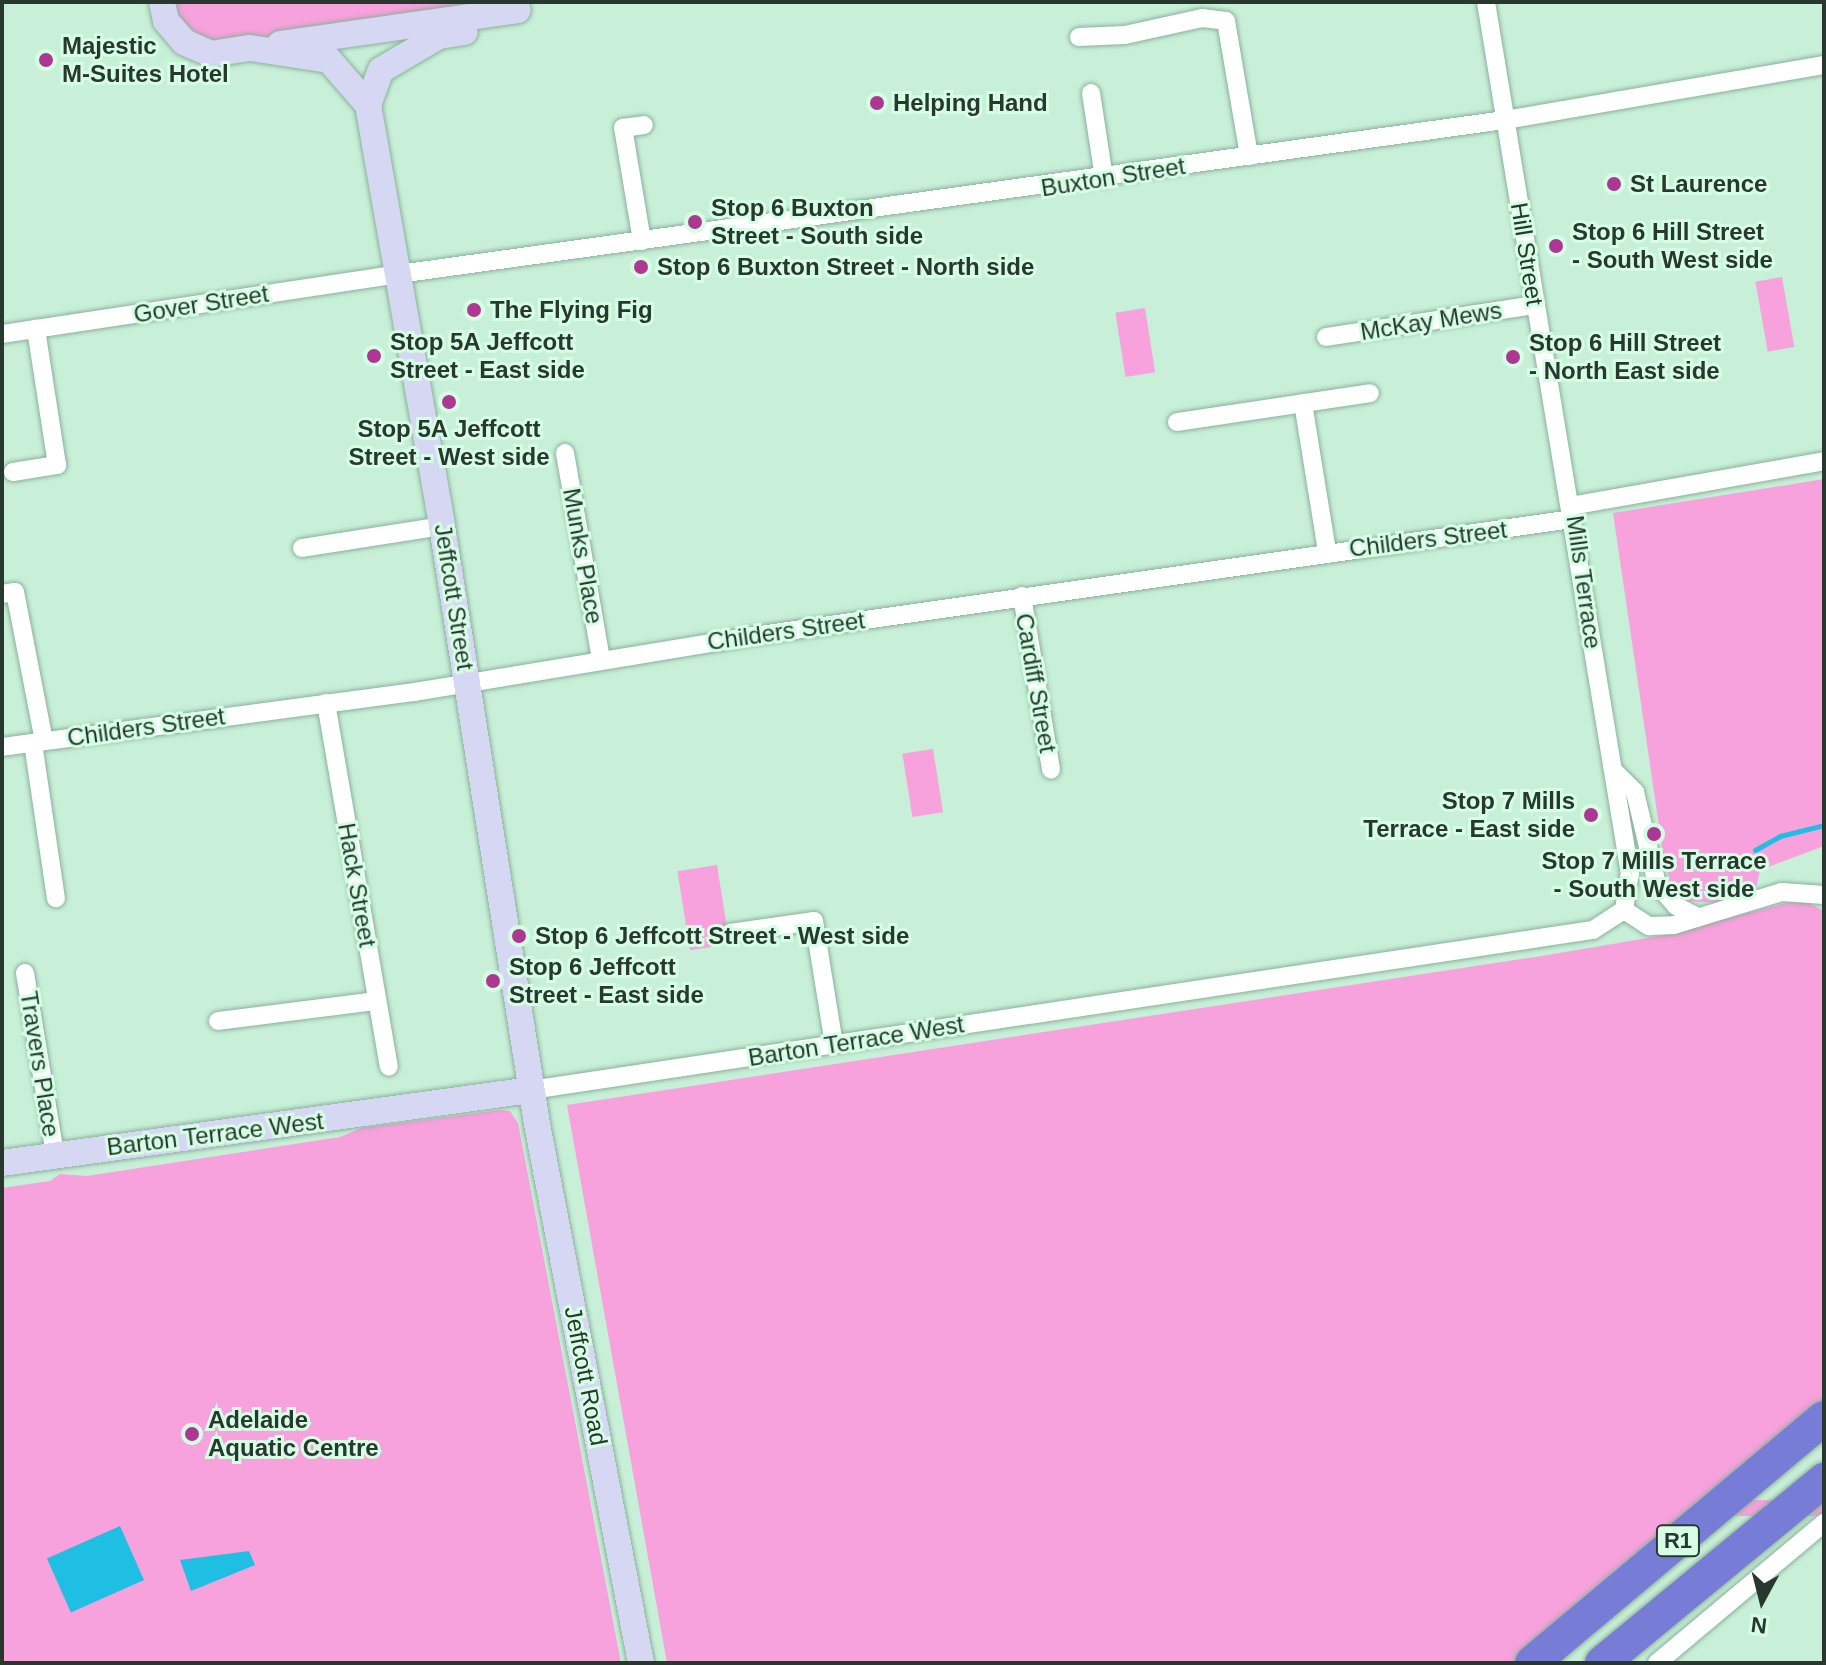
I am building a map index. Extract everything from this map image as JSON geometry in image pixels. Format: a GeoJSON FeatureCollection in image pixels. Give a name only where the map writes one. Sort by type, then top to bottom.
{"type":"FeatureCollection","features":[{"type":"Feature","properties":{"kind":"highway","name":"R1"},"geometry":{"type":"LineString","coordinates":[[1532,1663],[1824,1418]]}},
{"type":"Feature","properties":{"kind":"highway","name":"R1"},"geometry":{"type":"LineString","coordinates":[[1602,1663],[1824,1480]]}},
{"type":"Feature","properties":{"kind":"main road"},"geometry":{"type":"LineString","coordinates":[[162,2],[166,21],[184,42],[211,54],[521,6]]}},
{"type":"Feature","properties":{"kind":"main road"},"geometry":{"type":"LineString","coordinates":[[250,48],[329,60],[368,105],[381,70],[405,53],[439,36],[479,30],[521,6]]}},
{"type":"Feature","properties":{"kind":"main road","name":"Jeffcott Street"},"geometry":{"type":"LineString","coordinates":[[368,105],[442,526],[531,1090]]}},
{"type":"Feature","properties":{"kind":"main road","name":"Barton Terrace West"},"geometry":{"type":"LineString","coordinates":[[2,1163],[531,1090]]}},
{"type":"Feature","properties":{"kind":"main road","name":"Jeffcott Road"},"geometry":{"type":"LineString","coordinates":[[531,1090],[641,1663]]}},
{"type":"Feature","properties":{"kind":"street","name":"Hill Street"},"geometry":{"type":"LineString","coordinates":[[1486,2],[1571,512]]}},
{"type":"Feature","properties":{"kind":"street"},"geometry":{"type":"LineString","coordinates":[[1079,37],[1125,35],[1202,18],[1226,21],[1249,156]]}},
{"type":"Feature","properties":{"kind":"street","name":"Buxton Street"},"geometry":{"type":"LineString","coordinates":[[399,274],[1505,120],[1824,65]]}},
{"type":"Feature","properties":{"kind":"street"},"geometry":{"type":"LineString","coordinates":[[1091,93],[1104,178]]}},
{"type":"Feature","properties":{"kind":"street"},"geometry":{"type":"LineString","coordinates":[[603,131],[644,125]]}},
{"type":"Feature","properties":{"kind":"street"},"geometry":{"type":"LineString","coordinates":[[623,128],[642,241]]}},
{"type":"Feature","properties":{"kind":"street","name":"Gover Street"},"geometry":{"type":"LineString","coordinates":[[2,334],[399,274]]}},
{"type":"Feature","properties":{"kind":"street","name":"McKay Mews"},"geometry":{"type":"LineString","coordinates":[[1326,337],[1535,305]]}},
{"type":"Feature","properties":{"kind":"street"},"geometry":{"type":"LineString","coordinates":[[13,472],[57,465],[36,329]]}},
{"type":"Feature","properties":{"kind":"street"},"geometry":{"type":"LineString","coordinates":[[1177,422],[1370,393]]}},
{"type":"Feature","properties":{"kind":"street"},"geometry":{"type":"LineString","coordinates":[[1303,403],[1327,552]]}},
{"type":"Feature","properties":{"kind":"street","name":"Munks Place"},"geometry":{"type":"LineString","coordinates":[[565,453],[601,659]]}},
{"type":"Feature","properties":{"kind":"street","name":"Mills Terrace"},"geometry":{"type":"LineString","coordinates":[[1624,910],[1630,874],[1571,512],[1824,461]]}},
{"type":"Feature","properties":{"kind":"street","name":"Childers Street"},"geometry":{"type":"LineString","coordinates":[[2,747],[326,703],[601,659],[1327,552],[1571,512]]}},
{"type":"Feature","properties":{"kind":"street"},"geometry":{"type":"LineString","coordinates":[[302,548],[442,526]]}},
{"type":"Feature","properties":{"kind":"street"},"geometry":{"type":"LineString","coordinates":[[2,594],[15,592],[39,742],[56,898]]}},
{"type":"Feature","properties":{"kind":"street","name":"Cardiff Street"},"geometry":{"type":"LineString","coordinates":[[1022,596],[1051,770]]}},
{"type":"Feature","properties":{"kind":"street","name":"Hack Street"},"geometry":{"type":"LineString","coordinates":[[326,703],[389,1067]]}},
{"type":"Feature","properties":{"kind":"street"},"geometry":{"type":"LineString","coordinates":[[1614,771],[1635,792],[1657,884],[1676,906],[1698,917]]}},
{"type":"Feature","properties":{"kind":"street"},"geometry":{"type":"LineString","coordinates":[[1624,910],[1649,926],[1698,917],[1782,892],[1824,895]]}},
{"type":"Feature","properties":{"kind":"street","name":"Barton Terrace West"},"geometry":{"type":"LineString","coordinates":[[531,1090],[1593,930],[1624,910]]}},
{"type":"Feature","properties":{"kind":"street"},"geometry":{"type":"LineString","coordinates":[[730,933],[814,921],[834,1044]]}},
{"type":"Feature","properties":{"kind":"street","name":"Travers Place"},"geometry":{"type":"LineString","coordinates":[[25,973],[55,1155]]}},
{"type":"Feature","properties":{"kind":"street"},"geometry":{"type":"LineString","coordinates":[[218,1021],[376,1001]]}},
{"type":"Feature","properties":{"kind":"street"},"geometry":{"type":"LineString","coordinates":[[1657,1663],[1824,1523]]}},
{"type":"Feature","properties":{"kind":"shaded area"},"geometry":{"type":"Polygon","coordinates":[[[167,2],[501,2],[229,48],[196,43],[167,2]]]}},
{"type":"Feature","properties":{"kind":"shaded area"},"geometry":{"type":"Polygon","coordinates":[[[1782,277],[1794,347],[1768,352],[1755,282],[1782,277]]]}},
{"type":"Feature","properties":{"kind":"shaded area"},"geometry":{"type":"Polygon","coordinates":[[[1145,308],[1155,372],[1126,377],[1115,313],[1145,308]]]}},
{"type":"Feature","properties":{"kind":"shaded area"},"geometry":{"type":"Polygon","coordinates":[[[1824,479],[1824,846],[1760,870],[1755,893],[1723,903],[1688,901],[1674,893],[1664,860],[1613,513],[1824,479]]]}},
{"type":"Feature","properties":{"kind":"shaded area"},"geometry":{"type":"Polygon","coordinates":[[[933,749],[943,812],[912,817],[902,754],[933,749]]]}},
{"type":"Feature","properties":{"kind":"shaded area"},"geometry":{"type":"Polygon","coordinates":[[[717,865],[730,944],[690,950],[677,871],[717,865]]]}},
{"type":"Feature","properties":{"kind":"shaded area"},"geometry":{"type":"Polygon","coordinates":[[[1801,899],[1824,911],[1824,1411],[1517,1663],[667,1663],[567,1105],[1548,955],[1659,936],[1801,899]]]}},
{"type":"Feature","properties":{"kind":"shaded area"},"geometry":{"type":"Polygon","coordinates":[[[510,1111],[518,1123],[621,1663],[2,1663],[2,1188],[50,1181],[60,1174],[87,1176],[340,1137],[361,1128],[510,1111]]]}},
{"type":"Feature","properties":{"kind":"shaded area"},"geometry":{"type":"Polygon","coordinates":[[[1568,1500],[1824,1500],[1824,1516],[1568,1516],[1568,1500]]]}},
{"type":"Feature","properties":{"kind":"water"},"geometry":{"type":"Polygon","coordinates":[[[120,1526],[144,1580],[71,1612],[47,1559],[120,1526]]]}},
{"type":"Feature","properties":{"kind":"water"},"geometry":{"type":"Polygon","coordinates":[[[249,1551],[255,1565],[191,1591],[180,1560],[249,1551]]]}},
{"type":"Feature","properties":{"kind":"waterway"},"geometry":{"type":"LineString","coordinates":[[1755,850],[1780,836],[1824,825]]}},
{"type":"Feature","properties":{"kind":"place","name":"Majestic M-Suites Hotel"},"geometry":{"type":"Point","coordinates":[46,60]}},
{"type":"Feature","properties":{"kind":"place","name":"Helping Hand"},"geometry":{"type":"Point","coordinates":[877,103]}},
{"type":"Feature","properties":{"kind":"place","name":"St Laurence"},"geometry":{"type":"Point","coordinates":[1614,184]}},
{"type":"Feature","properties":{"kind":"place","name":"Stop 6 Buxton Street - South side"},"geometry":{"type":"Point","coordinates":[695,222]}},
{"type":"Feature","properties":{"kind":"place","name":"Stop 6 Hill Street - South West side"},"geometry":{"type":"Point","coordinates":[1556,246]}},
{"type":"Feature","properties":{"kind":"place","name":"Stop 6 Buxton Street - North side"},"geometry":{"type":"Point","coordinates":[641,267]}},
{"type":"Feature","properties":{"kind":"place","name":"The Flying Fig"},"geometry":{"type":"Point","coordinates":[474,310]}},
{"type":"Feature","properties":{"kind":"place","name":"Stop 5A Jeffcott Street - East side"},"geometry":{"type":"Point","coordinates":[374,356]}},
{"type":"Feature","properties":{"kind":"place","name":"Stop 6 Hill Street - North East side"},"geometry":{"type":"Point","coordinates":[1513,357]}},
{"type":"Feature","properties":{"kind":"place","name":"Stop 5A Jeffcott Street - West side"},"geometry":{"type":"Point","coordinates":[449,402]}},
{"type":"Feature","properties":{"kind":"place","name":"Stop 7 Mills Terrace - East side"},"geometry":{"type":"Point","coordinates":[1591,815]}},
{"type":"Feature","properties":{"kind":"place","name":"Stop 7 Mills Terrace - South West side"},"geometry":{"type":"Point","coordinates":[1654,834]}},
{"type":"Feature","properties":{"kind":"place","name":"Stop 6 Jeffcott Street - West side"},"geometry":{"type":"Point","coordinates":[519,936]}},
{"type":"Feature","properties":{"kind":"place","name":"Stop 6 Jeffcott Street - East side"},"geometry":{"type":"Point","coordinates":[493,981]}},
{"type":"Feature","properties":{"kind":"place","name":"Adelaide Aquatic Centre"},"geometry":{"type":"Point","coordinates":[192,1434]}}]}
